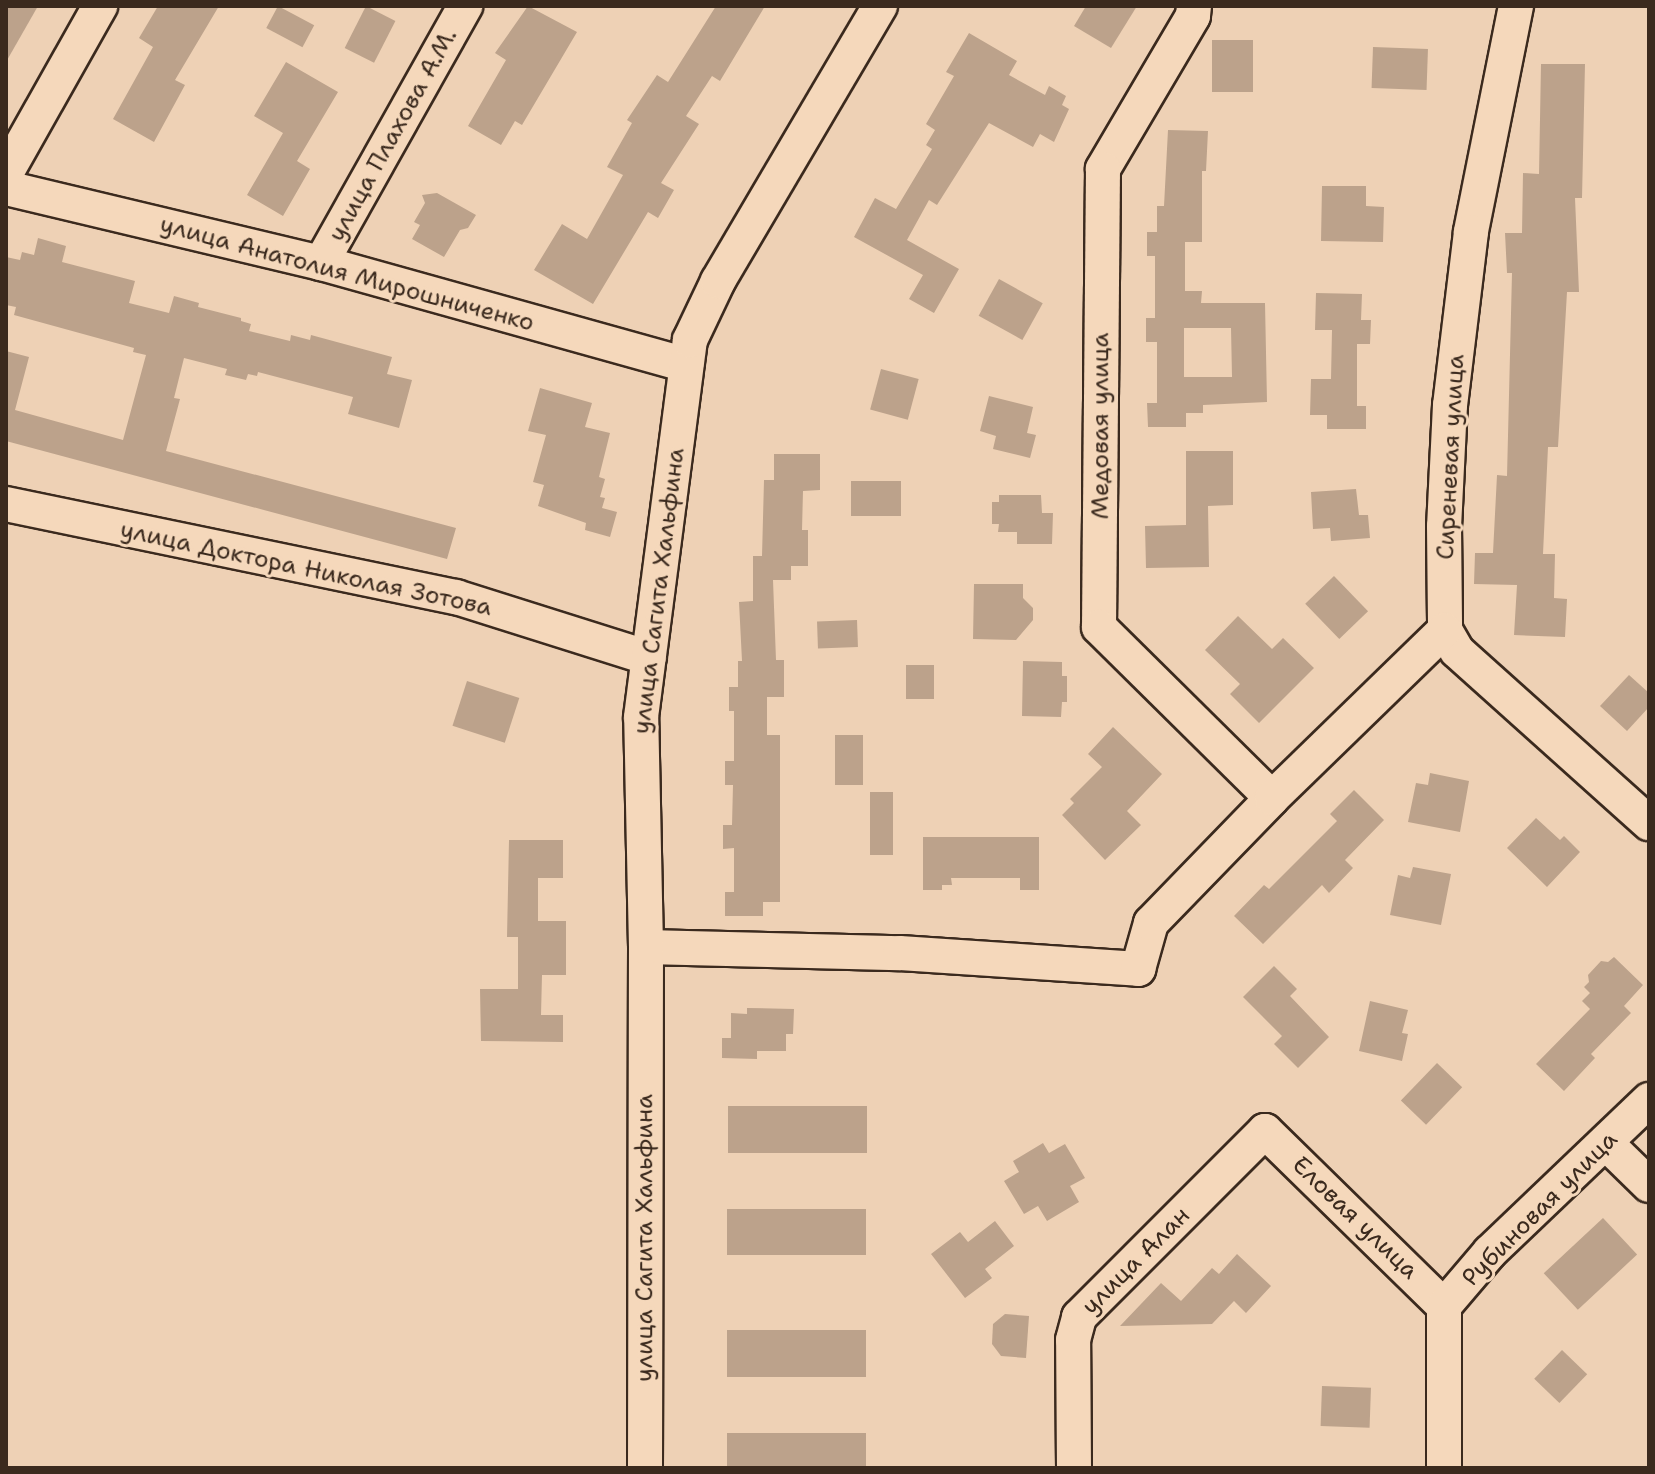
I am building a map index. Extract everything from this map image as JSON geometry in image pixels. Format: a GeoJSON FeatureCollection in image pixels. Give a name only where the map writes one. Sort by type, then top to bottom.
{"type":"FeatureCollection","features":[{"type":"Feature","properties":{"kind":"street"},"geometry":{"type":"LineString","coordinates":[[6,173],[100,6]]}},
{"type":"Feature","properties":{"kind":"street","name":"улица Плахова А.М."},"geometry":{"type":"LineString","coordinates":[[321,263],[465,6]]}},
{"type":"Feature","properties":{"kind":"street","name":"улица Сагита Хальфина"},"geometry":{"type":"LineString","coordinates":[[645,1468],[646,947],[641,717],[690,340],[718,281],[880,6]]}},
{"type":"Feature","properties":{"kind":"street","name":"Медовая улица"},"geometry":{"type":"LineString","coordinates":[[1194,6],[1193,16],[1103,169],[1099,627],[1272,798]]}},
{"type":"Feature","properties":{"kind":"street","name":"Сиреневая улица"},"geometry":{"type":"LineString","coordinates":[[1445,630],[1444,526],[1450,405],[1471,232],[1516,6]]}},
{"type":"Feature","properties":{"kind":"street","name":"улица Анатолия Мирошниченко"},"geometry":{"type":"LineString","coordinates":[[6,188],[321,263],[686,365]]}},
{"type":"Feature","properties":{"kind":"street","name":"улица Доктора Николая Зотова"},"geometry":{"type":"LineString","coordinates":[[6,504],[456,597],[649,658]]}},
{"type":"Feature","properties":{"kind":"street"},"geometry":{"type":"LineString","coordinates":[[646,947],[900,953],[1138,969],[1151,923],[1272,798],[1445,630],[1457,651],[1649,823]]}},
{"type":"Feature","properties":{"kind":"street","name":"Рубиновая улица"},"geometry":{"type":"LineString","coordinates":[[1444,1468],[1444,1306],[1490,1252],[1649,1100]]}},
{"type":"Feature","properties":{"kind":"street","name":"Еловая улица"},"geometry":{"type":"LineString","coordinates":[[1265,1131],[1444,1306]]}},
{"type":"Feature","properties":{"kind":"street","name":"улица Алан"},"geometry":{"type":"LineString","coordinates":[[1074,1468],[1073,1340],[1079,1317],[1265,1131]]}},
{"type":"Feature","properties":{"kind":"street"},"geometry":{"type":"LineString","coordinates":[[1606,1143],[1649,1185]]}},
{"type":"Feature","properties":{"kind":"building"},"geometry":{"type":"Polygon","coordinates":[[[6,6],[38,6],[6,62],[6,6]]]}},
{"type":"Feature","properties":{"kind":"building"},"geometry":{"type":"Polygon","coordinates":[[[158,6],[219,6],[175,80],[185,85],[154,142],[113,119],[153,47],[139,38],[158,6]]]}},
{"type":"Feature","properties":{"kind":"building"},"geometry":{"type":"Polygon","coordinates":[[[278,6],[314,25],[302,47],[266,28],[278,6]]]}},
{"type":"Feature","properties":{"kind":"building"},"geometry":{"type":"Polygon","coordinates":[[[366,6],[395,21],[374,63],[345,48],[366,6]]]}},
{"type":"Feature","properties":{"kind":"building"},"geometry":{"type":"Polygon","coordinates":[[[528,6],[577,32],[522,125],[515,121],[501,145],[468,126],[506,60],[495,53],[528,6]]]}},
{"type":"Feature","properties":{"kind":"building"},"geometry":{"type":"Polygon","coordinates":[[[716,6],[765,6],[720,81],[712,76],[686,116],[699,124],[661,183],[674,190],[658,218],[648,212],[593,304],[534,270],[562,224],[587,239],[623,175],[607,167],[632,123],[627,120],[657,75],[668,82],[716,6]]]}},
{"type":"Feature","properties":{"kind":"building"},"geometry":{"type":"Polygon","coordinates":[[[1086,6],[1137,6],[1111,48],[1074,26],[1086,6]]]}},
{"type":"Feature","properties":{"kind":"building"},"geometry":{"type":"Polygon","coordinates":[[[969,33],[1017,61],[1009,75],[1045,95],[1049,86],[1066,96],[1062,105],[1069,109],[1054,142],[1040,134],[1033,147],[989,123],[937,205],[929,200],[907,240],[959,269],[934,313],[909,299],[923,275],[854,237],[875,198],[896,209],[932,149],[926,145],[935,130],[926,124],[954,76],[946,72],[969,33]]]}},
{"type":"Feature","properties":{"kind":"building"},"geometry":{"type":"Polygon","coordinates":[[[1212,40],[1253,40],[1253,92],[1212,92],[1212,40]]]}},
{"type":"Feature","properties":{"kind":"building"},"geometry":{"type":"Polygon","coordinates":[[[1373,47],[1428,49],[1427,90],[1372,88],[1373,47]]]}},
{"type":"Feature","properties":{"kind":"building"},"geometry":{"type":"Polygon","coordinates":[[[286,62],[338,92],[297,161],[310,169],[283,216],[247,195],[283,133],[254,116],[286,62]]]}},
{"type":"Feature","properties":{"kind":"building"},"geometry":{"type":"Polygon","coordinates":[[[1541,64],[1585,64],[1582,198],[1575,198],[1579,292],[1567,292],[1558,447],[1548,447],[1543,554],[1555,554],[1554,598],[1567,599],[1565,637],[1514,635],[1517,585],[1474,584],[1475,553],[1493,553],[1497,475],[1507,476],[1512,273],[1507,273],[1505,233],[1522,233],[1523,173],[1539,174],[1541,64]]]}},
{"type":"Feature","properties":{"kind":"building"},"geometry":{"type":"Polygon","coordinates":[[[1168,130],[1208,131],[1206,171],[1202,171],[1202,242],[1185,242],[1185,291],[1202,291],[1201,303],[1265,303],[1267,402],[1203,405],[1203,413],[1186,413],[1186,427],[1148,427],[1147,403],[1157,403],[1157,342],[1146,342],[1146,318],[1155,318],[1155,256],[1147,256],[1147,232],[1157,232],[1157,206],[1164,206],[1168,130]],[[1184,328],[1184,377],[1232,377],[1231,328],[1184,328]]]}},
{"type":"Feature","properties":{"kind":"building"},"geometry":{"type":"Polygon","coordinates":[[[1322,186],[1366,186],[1366,206],[1384,207],[1383,242],[1321,241],[1322,186]]]}},
{"type":"Feature","properties":{"kind":"building"},"geometry":{"type":"Polygon","coordinates":[[[437,193],[476,215],[468,228],[460,230],[444,257],[412,239],[420,225],[414,222],[425,203],[422,195],[437,193]]]}},
{"type":"Feature","properties":{"kind":"building"},"geometry":{"type":"Polygon","coordinates":[[[38,238],[66,246],[62,262],[135,281],[129,303],[169,313],[174,296],[199,303],[198,307],[241,318],[241,321],[251,324],[249,331],[290,341],[291,335],[310,340],[311,335],[392,357],[387,374],[412,380],[399,428],[348,414],[353,397],[258,372],[257,376],[248,374],[246,380],[225,375],[227,369],[184,358],[174,398],[180,399],[166,451],[456,528],[447,559],[6,441],[6,351],[29,357],[15,410],[123,440],[146,355],[133,352],[134,348],[14,315],[16,307],[6,305],[6,257],[20,260],[22,252],[34,255],[38,238]]]}},
{"type":"Feature","properties":{"kind":"building"},"geometry":{"type":"Polygon","coordinates":[[[999,279],[1043,303],[1022,340],[979,316],[999,279]]]}},
{"type":"Feature","properties":{"kind":"building"},"geometry":{"type":"Polygon","coordinates":[[[1316,293],[1362,294],[1361,320],[1371,320],[1370,344],[1357,344],[1357,406],[1366,406],[1366,429],[1327,429],[1327,415],[1310,415],[1311,379],[1331,379],[1332,330],[1315,330],[1316,293]]]}},
{"type":"Feature","properties":{"kind":"building"},"geometry":{"type":"Polygon","coordinates":[[[881,369],[919,379],[908,420],[870,410],[881,369]]]}},
{"type":"Feature","properties":{"kind":"building"},"geometry":{"type":"Polygon","coordinates":[[[540,388],[592,403],[585,427],[610,433],[599,477],[605,479],[600,497],[605,498],[602,508],[617,512],[610,537],[585,530],[586,523],[538,506],[544,485],[533,482],[546,435],[528,431],[540,388]]]}},
{"type":"Feature","properties":{"kind":"building"},"geometry":{"type":"Polygon","coordinates":[[[989,396],[1033,407],[1027,433],[1036,435],[1030,458],[993,449],[996,436],[980,431],[989,396]]]}},
{"type":"Feature","properties":{"kind":"building"},"geometry":{"type":"Polygon","coordinates":[[[1186,451],[1233,451],[1233,505],[1208,506],[1209,567],[1146,568],[1145,526],[1186,525],[1186,451]]]}},
{"type":"Feature","properties":{"kind":"building"},"geometry":{"type":"Polygon","coordinates":[[[774,454],[820,454],[820,490],[803,491],[802,530],[808,530],[808,566],[791,566],[791,580],[773,580],[776,660],[784,660],[784,697],[767,697],[767,735],[780,735],[780,902],[763,902],[763,916],[725,916],[725,892],[734,892],[734,848],[723,849],[723,825],[732,825],[733,785],[725,785],[725,761],[734,761],[734,711],[729,711],[729,687],[738,687],[738,661],[742,661],[739,602],[753,601],[753,556],[762,556],[764,480],[774,480],[774,454]]]}},
{"type":"Feature","properties":{"kind":"building"},"geometry":{"type":"Polygon","coordinates":[[[851,481],[901,481],[901,516],[851,516],[851,481]]]}},
{"type":"Feature","properties":{"kind":"building"},"geometry":{"type":"Polygon","coordinates":[[[1356,489],[1359,515],[1368,515],[1370,538],[1331,541],[1330,528],[1313,529],[1311,492],[1356,489]]]}},
{"type":"Feature","properties":{"kind":"building"},"geometry":{"type":"Polygon","coordinates":[[[999,495],[1041,495],[1042,513],[1053,513],[1052,544],[1017,544],[1017,532],[998,532],[999,524],[992,524],[992,502],[999,502],[999,495]]]}},
{"type":"Feature","properties":{"kind":"building"},"geometry":{"type":"Polygon","coordinates":[[[1334,576],[1368,611],[1339,639],[1305,604],[1334,576]]]}},
{"type":"Feature","properties":{"kind":"building"},"geometry":{"type":"Polygon","coordinates":[[[974,584],[1023,584],[1023,598],[1033,608],[1033,620],[1016,640],[973,639],[974,584]]]}},
{"type":"Feature","properties":{"kind":"building"},"geometry":{"type":"Polygon","coordinates":[[[1238,616],[1272,649],[1283,638],[1314,668],[1259,723],[1230,694],[1240,684],[1205,650],[1238,616]]]}},
{"type":"Feature","properties":{"kind":"building"},"geometry":{"type":"Polygon","coordinates":[[[857,620],[858,647],[818,648],[817,621],[857,620]]]}},
{"type":"Feature","properties":{"kind":"building"},"geometry":{"type":"Polygon","coordinates":[[[1023,661],[1062,662],[1062,676],[1067,676],[1067,702],[1062,702],[1061,717],[1022,716],[1023,661]]]}},
{"type":"Feature","properties":{"kind":"building"},"geometry":{"type":"Polygon","coordinates":[[[906,665],[934,665],[934,699],[906,699],[906,665]]]}},
{"type":"Feature","properties":{"kind":"building"},"geometry":{"type":"Polygon","coordinates":[[[1629,675],[1649,693],[1649,707],[1627,731],[1600,706],[1629,675]]]}},
{"type":"Feature","properties":{"kind":"building"},"geometry":{"type":"Polygon","coordinates":[[[467,681],[519,698],[505,743],[452,726],[467,681]]]}},
{"type":"Feature","properties":{"kind":"building"},"geometry":{"type":"Polygon","coordinates":[[[1113,727],[1162,774],[1127,811],[1141,825],[1105,860],[1062,815],[1074,803],[1070,799],[1102,767],[1088,754],[1113,727]]]}},
{"type":"Feature","properties":{"kind":"building"},"geometry":{"type":"Polygon","coordinates":[[[835,735],[863,735],[863,785],[835,785],[835,735]]]}},
{"type":"Feature","properties":{"kind":"building"},"geometry":{"type":"Polygon","coordinates":[[[1430,773],[1469,781],[1460,832],[1408,822],[1416,783],[1428,785],[1430,773]]]}},
{"type":"Feature","properties":{"kind":"building"},"geometry":{"type":"Polygon","coordinates":[[[1354,790],[1384,820],[1345,860],[1353,868],[1329,893],[1322,885],[1263,944],[1234,916],[1264,885],[1269,889],[1337,821],[1330,814],[1354,790]]]}},
{"type":"Feature","properties":{"kind":"building"},"geometry":{"type":"Polygon","coordinates":[[[870,792],[893,792],[893,855],[870,855],[870,792]]]}},
{"type":"Feature","properties":{"kind":"building"},"geometry":{"type":"Polygon","coordinates":[[[1536,818],[1560,840],[1564,836],[1580,852],[1547,887],[1507,848],[1536,818]]]}},
{"type":"Feature","properties":{"kind":"building"},"geometry":{"type":"Polygon","coordinates":[[[923,837],[1039,837],[1039,890],[1020,890],[1020,878],[951,878],[952,885],[942,885],[942,890],[923,890],[923,837]]]}},
{"type":"Feature","properties":{"kind":"building"},"geometry":{"type":"Polygon","coordinates":[[[509,840],[563,840],[563,878],[538,878],[538,921],[566,921],[566,975],[542,975],[541,1015],[563,1015],[563,1042],[481,1041],[480,989],[518,989],[518,937],[507,937],[509,840]]]}},
{"type":"Feature","properties":{"kind":"building"},"geometry":{"type":"Polygon","coordinates":[[[1413,867],[1451,874],[1441,925],[1390,915],[1398,875],[1410,878],[1413,867]]]}},
{"type":"Feature","properties":{"kind":"building"},"geometry":{"type":"Polygon","coordinates":[[[1614,957],[1643,985],[1624,1006],[1631,1013],[1591,1054],[1595,1058],[1564,1091],[1536,1064],[1590,1009],[1582,1001],[1590,993],[1584,987],[1589,982],[1588,975],[1601,961],[1608,962],[1614,957]]]}},
{"type":"Feature","properties":{"kind":"building"},"geometry":{"type":"Polygon","coordinates":[[[1274,966],[1297,989],[1290,996],[1329,1037],[1298,1068],[1274,1044],[1282,1036],[1243,997],[1274,966]]]}},
{"type":"Feature","properties":{"kind":"building"},"geometry":{"type":"Polygon","coordinates":[[[1370,1001],[1408,1010],[1402,1033],[1408,1034],[1402,1061],[1359,1051],[1370,1001]]]}},
{"type":"Feature","properties":{"kind":"building"},"geometry":{"type":"Polygon","coordinates":[[[747,1008],[794,1009],[793,1034],[786,1034],[786,1051],[757,1051],[757,1059],[722,1058],[722,1038],[731,1038],[731,1013],[747,1014],[747,1008]]]}},
{"type":"Feature","properties":{"kind":"building"},"geometry":{"type":"Polygon","coordinates":[[[1437,1063],[1462,1087],[1426,1125],[1401,1100],[1437,1063]]]}},
{"type":"Feature","properties":{"kind":"building"},"geometry":{"type":"Polygon","coordinates":[[[728,1106],[867,1106],[867,1153],[728,1153],[728,1106]]]}},
{"type":"Feature","properties":{"kind":"building"},"geometry":{"type":"Polygon","coordinates":[[[1043,1143],[1049,1153],[1065,1144],[1085,1178],[1070,1186],[1079,1202],[1047,1221],[1038,1206],[1024,1214],[1004,1181],[1019,1172],[1013,1161],[1043,1143]]]}},
{"type":"Feature","properties":{"kind":"building"},"geometry":{"type":"Polygon","coordinates":[[[727,1209],[866,1209],[866,1255],[727,1255],[727,1209]]]}},
{"type":"Feature","properties":{"kind":"building"},"geometry":{"type":"Polygon","coordinates":[[[1603,1218],[1637,1255],[1578,1310],[1544,1273],[1603,1218]]]}},
{"type":"Feature","properties":{"kind":"building"},"geometry":{"type":"Polygon","coordinates":[[[995,1221],[1014,1246],[985,1269],[992,1278],[965,1298],[931,1254],[960,1232],[968,1242],[995,1221]]]}},
{"type":"Feature","properties":{"kind":"building"},"geometry":{"type":"Polygon","coordinates":[[[1237,1254],[1271,1286],[1246,1313],[1234,1301],[1212,1324],[1120,1326],[1161,1283],[1181,1301],[1212,1268],[1219,1274],[1237,1254]]]}},
{"type":"Feature","properties":{"kind":"building"},"geometry":{"type":"Polygon","coordinates":[[[1005,1314],[1029,1316],[1026,1358],[1001,1356],[992,1344],[993,1324],[1005,1314]]]}},
{"type":"Feature","properties":{"kind":"building"},"geometry":{"type":"Polygon","coordinates":[[[727,1330],[866,1330],[866,1377],[727,1377],[727,1330]]]}},
{"type":"Feature","properties":{"kind":"building"},"geometry":{"type":"Polygon","coordinates":[[[1562,1350],[1587,1374],[1559,1403],[1534,1379],[1562,1350]]]}},
{"type":"Feature","properties":{"kind":"building"},"geometry":{"type":"Polygon","coordinates":[[[1322,1386],[1371,1388],[1370,1428],[1321,1426],[1322,1386]]]}},
{"type":"Feature","properties":{"kind":"building"},"geometry":{"type":"Polygon","coordinates":[[[727,1433],[866,1433],[866,1468],[727,1468],[727,1433]]]}}]}
